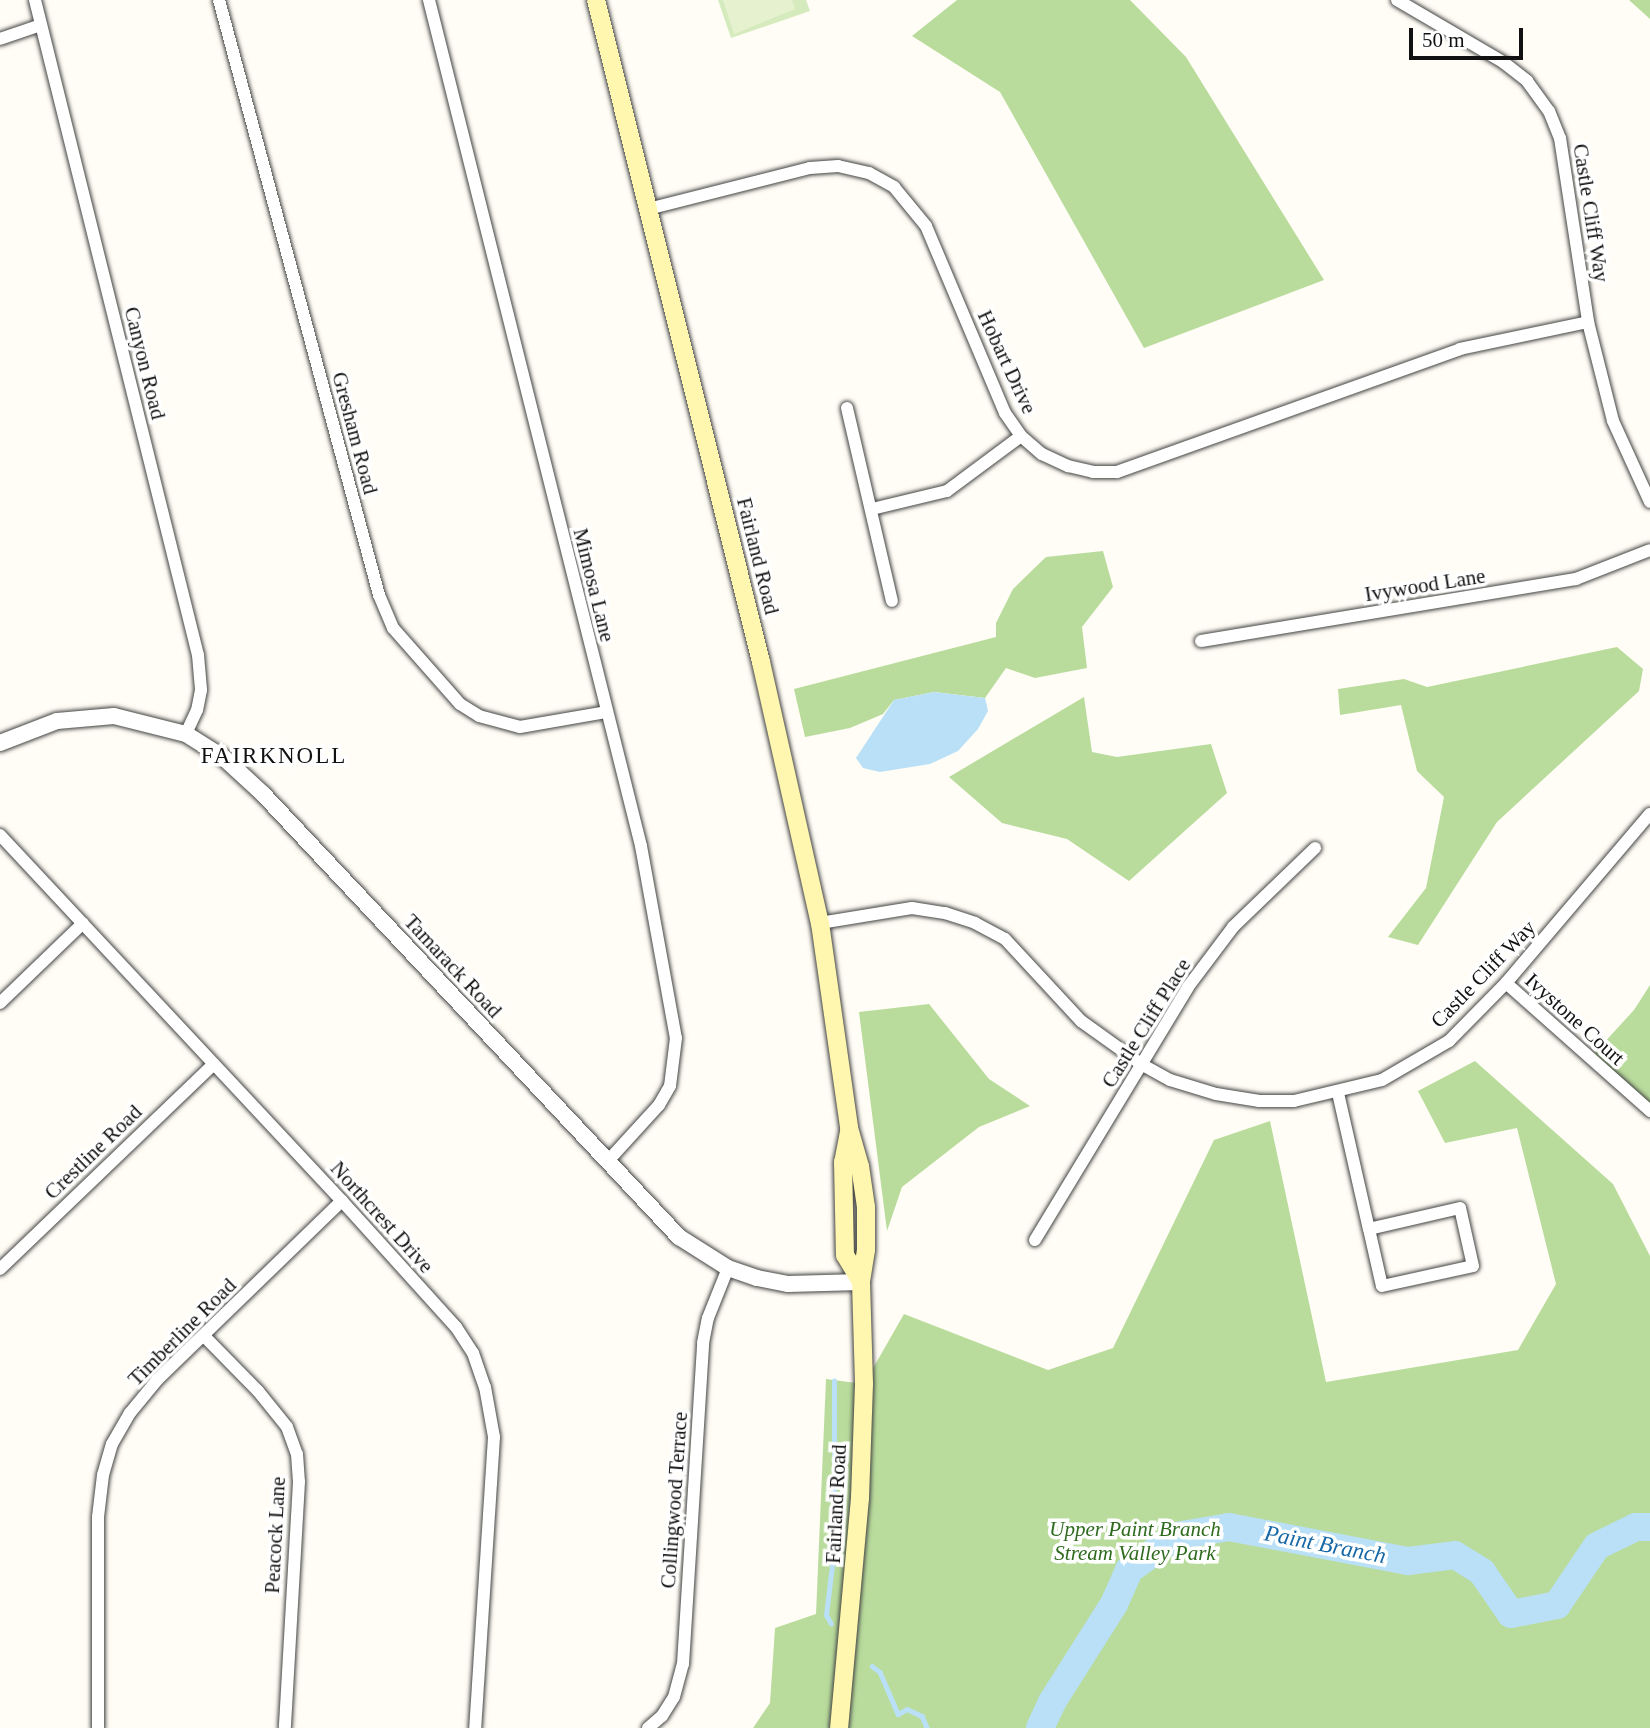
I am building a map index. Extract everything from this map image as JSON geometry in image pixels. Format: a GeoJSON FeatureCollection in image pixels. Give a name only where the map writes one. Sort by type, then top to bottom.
{"type":"FeatureCollection","features":[{"type":"Feature","properties":{"kind":"main road","name":"Fairland Road"},"geometry":{"type":"LineString","coordinates":[[596,0],[761,662],[820,923],[849,1128],[860,1166],[866,1207],[866,1251],[861,1282],[864,1384],[860,1498],[839,1728]]}},
{"type":"Feature","properties":{"kind":"street","name":"Canyon Road"},"geometry":{"type":"LineString","coordinates":[[35,0],[198,655],[201,690],[197,710],[186,734]]}},
{"type":"Feature","properties":{"kind":"street","name":"Gresham Road"},"geometry":{"type":"LineString","coordinates":[[219,0],[379,595],[393,628],[460,704],[479,716],[520,727],[606,712]]}},
{"type":"Feature","properties":{"kind":"street","name":"Mimosa Lane"},"geometry":{"type":"LineString","coordinates":[[429,0],[641,846],[676,1038],[670,1086],[659,1105],[607,1162]]}},
{"type":"Feature","properties":{"kind":"street","name":"Castle Cliff Way"},"geometry":{"type":"LineString","coordinates":[[1396,0],[1503,62],[1527,81],[1549,111],[1560,138],[1569,181],[1588,322],[1613,421],[1650,502]]}},
{"type":"Feature","properties":{"kind":"street"},"geometry":{"type":"LineString","coordinates":[[0,39],[41,25]]}},
{"type":"Feature","properties":{"kind":"street","name":"Hobart Drive"},"geometry":{"type":"LineString","coordinates":[[648,209],[810,168],[838,166],[869,173],[894,187],[926,226],[1005,413],[1021,436],[1042,454],[1068,466],[1093,472],[1117,471],[1460,349],[1588,322]]}},
{"type":"Feature","properties":{"kind":"street"},"geometry":{"type":"LineString","coordinates":[[847,408],[892,601]]}},
{"type":"Feature","properties":{"kind":"street"},"geometry":{"type":"LineString","coordinates":[[872,509],[947,491],[1021,436]]}},
{"type":"Feature","properties":{"kind":"street","name":"Ivywood Lane"},"geometry":{"type":"LineString","coordinates":[[1201,641],[1576,579],[1650,550]]}},
{"type":"Feature","properties":{"kind":"street","name":"Tamarack Road"},"geometry":{"type":"LineString","coordinates":[[0,743],[57,721],[85,716],[114,716],[186,734],[224,758],[263,794],[679,1237],[728,1268],[757,1278],[788,1283],[861,1282]]}},
{"type":"Feature","properties":{"kind":"street","name":"Castle Cliff Way"},"geometry":{"type":"LineString","coordinates":[[820,923],[912,908],[945,913],[975,923],[1005,939],[1081,1021],[1121,1053],[1170,1080],[1226,1096],[1294,1101],[1338,1093],[1382,1080],[1449,1041],[1506,983],[1650,814]]}},
{"type":"Feature","properties":{"kind":"street","name":"Northcrest Drive"},"geometry":{"type":"LineString","coordinates":[[0,835],[342,1201],[456,1327],[473,1353],[485,1387],[494,1437],[475,1728]]}},
{"type":"Feature","properties":{"kind":"street","name":"Castle Cliff Place"},"geometry":{"type":"LineString","coordinates":[[1035,1240],[1188,987],[1233,927],[1315,848]]}},
{"type":"Feature","properties":{"kind":"street"},"geometry":{"type":"LineString","coordinates":[[0,1003],[83,923]]}},
{"type":"Feature","properties":{"kind":"street","name":"Ivystone Court"},"geometry":{"type":"LineString","coordinates":[[1506,983],[1650,1111]]}},
{"type":"Feature","properties":{"kind":"street","name":"Crestline Road"},"geometry":{"type":"LineString","coordinates":[[0,1269],[128,1143],[214,1064]]}},
{"type":"Feature","properties":{"kind":"street"},"geometry":{"type":"LineString","coordinates":[[1338,1093],[1369,1229],[1382,1286],[1473,1266],[1460,1208],[1369,1229]]}},
{"type":"Feature","properties":{"kind":"street","name":"Timberline Road"},"geometry":{"type":"LineString","coordinates":[[98,1728],[98,1517],[103,1475],[112,1444],[130,1413],[158,1379],[342,1201]]}},
{"type":"Feature","properties":{"kind":"street","name":"Collingwood Terrace"},"geometry":{"type":"LineString","coordinates":[[648,1728],[662,1716],[674,1697],[683,1664],[703,1343],[708,1318],[728,1268]]}},
{"type":"Feature","properties":{"kind":"street","name":"Peacock Lane"},"geometry":{"type":"LineString","coordinates":[[204,1336],[258,1391],[287,1427],[297,1454],[299,1482],[285,1728]]}},
{"type":"Feature","properties":{"kind":"green space"},"geometry":{"type":"Polygon","coordinates":[[[718,0],[806,0],[810,11],[731,38],[718,0]]]}},
{"type":"Feature","properties":{"kind":"green space"},"geometry":{"type":"Polygon","coordinates":[[[723,0],[792,0],[795,9],[734,34],[723,0]]]}},
{"type":"Feature","properties":{"kind":"green space"},"geometry":{"type":"Polygon","coordinates":[[[957,0],[1130,0],[1186,57],[1324,280],[1144,348],[1000,92],[912,36],[957,0]]]}},
{"type":"Feature","properties":{"kind":"green space"},"geometry":{"type":"Polygon","coordinates":[[[1629,0],[1650,0],[1650,19],[1629,0]]]}},
{"type":"Feature","properties":{"kind":"green space"},"geometry":{"type":"Polygon","coordinates":[[[1103,551],[1113,587],[1082,627],[1087,668],[1035,678],[1006,668],[985,698],[934,692],[894,700],[883,714],[850,728],[805,737],[794,689],[996,637],[996,623],[1013,589],[1046,557],[1103,551]]]}},
{"type":"Feature","properties":{"kind":"green space"},"geometry":{"type":"Polygon","coordinates":[[[1617,647],[1643,669],[1639,691],[1497,822],[1418,945],[1388,937],[1426,888],[1444,797],[1417,771],[1401,705],[1340,715],[1338,689],[1404,679],[1427,687],[1617,647]]]}},
{"type":"Feature","properties":{"kind":"green space"},"geometry":{"type":"Polygon","coordinates":[[[1084,697],[1092,752],[1117,757],[1211,744],[1227,793],[1129,881],[1067,839],[1002,823],[949,777],[1084,697]]]}},
{"type":"Feature","properties":{"kind":"green space"},"geometry":{"type":"Polygon","coordinates":[[[1650,985],[1650,1111],[1590,1058],[1634,1010],[1650,985]]]}},
{"type":"Feature","properties":{"kind":"green space"},"geometry":{"type":"Polygon","coordinates":[[[929,1004],[989,1079],[1030,1106],[979,1127],[902,1187],[887,1231],[859,1012],[929,1004]]]}},
{"type":"Feature","properties":{"kind":"green space","name":"Upper Paint Branch Stream Valley Park"},"geometry":{"type":"Polygon","coordinates":[[[1475,1061],[1613,1184],[1650,1256],[1650,1728],[753,1728],[770,1703],[775,1628],[816,1614],[826,1379],[864,1384],[904,1314],[1048,1370],[1113,1348],[1214,1140],[1270,1121],[1326,1382],[1518,1350],[1556,1284],[1517,1128],[1445,1143],[1418,1091],[1475,1061]]]}},
{"type":"Feature","properties":{"kind":"water"},"geometry":{"type":"Polygon","coordinates":[[[934,692],[985,698],[988,711],[978,729],[958,751],[930,764],[880,772],[863,768],[856,758],[894,700],[934,692]]]}},
{"type":"Feature","properties":{"kind":"waterway"},"geometry":{"type":"LineString","coordinates":[[831,1624],[826,1615],[834,1549],[834,1381]]}},
{"type":"Feature","properties":{"kind":"waterway","name":"Paint Branch"},"geometry":{"type":"LineString","coordinates":[[1040,1728],[1052,1702],[1114,1604],[1129,1570],[1176,1536],[1229,1527],[1408,1561],[1455,1555],[1482,1572],[1511,1614],[1557,1605],[1597,1546],[1636,1527],[1650,1527]]}},
{"type":"Feature","properties":{"kind":"waterway"},"geometry":{"type":"LineString","coordinates":[[872,1666],[880,1672],[898,1714],[907,1709],[922,1716],[927,1728]]}},
{"type":"Feature","properties":{"kind":"district","name":"FAIRKNOLL"},"geometry":{"type":"Point","coordinates":[274,756]}}]}
